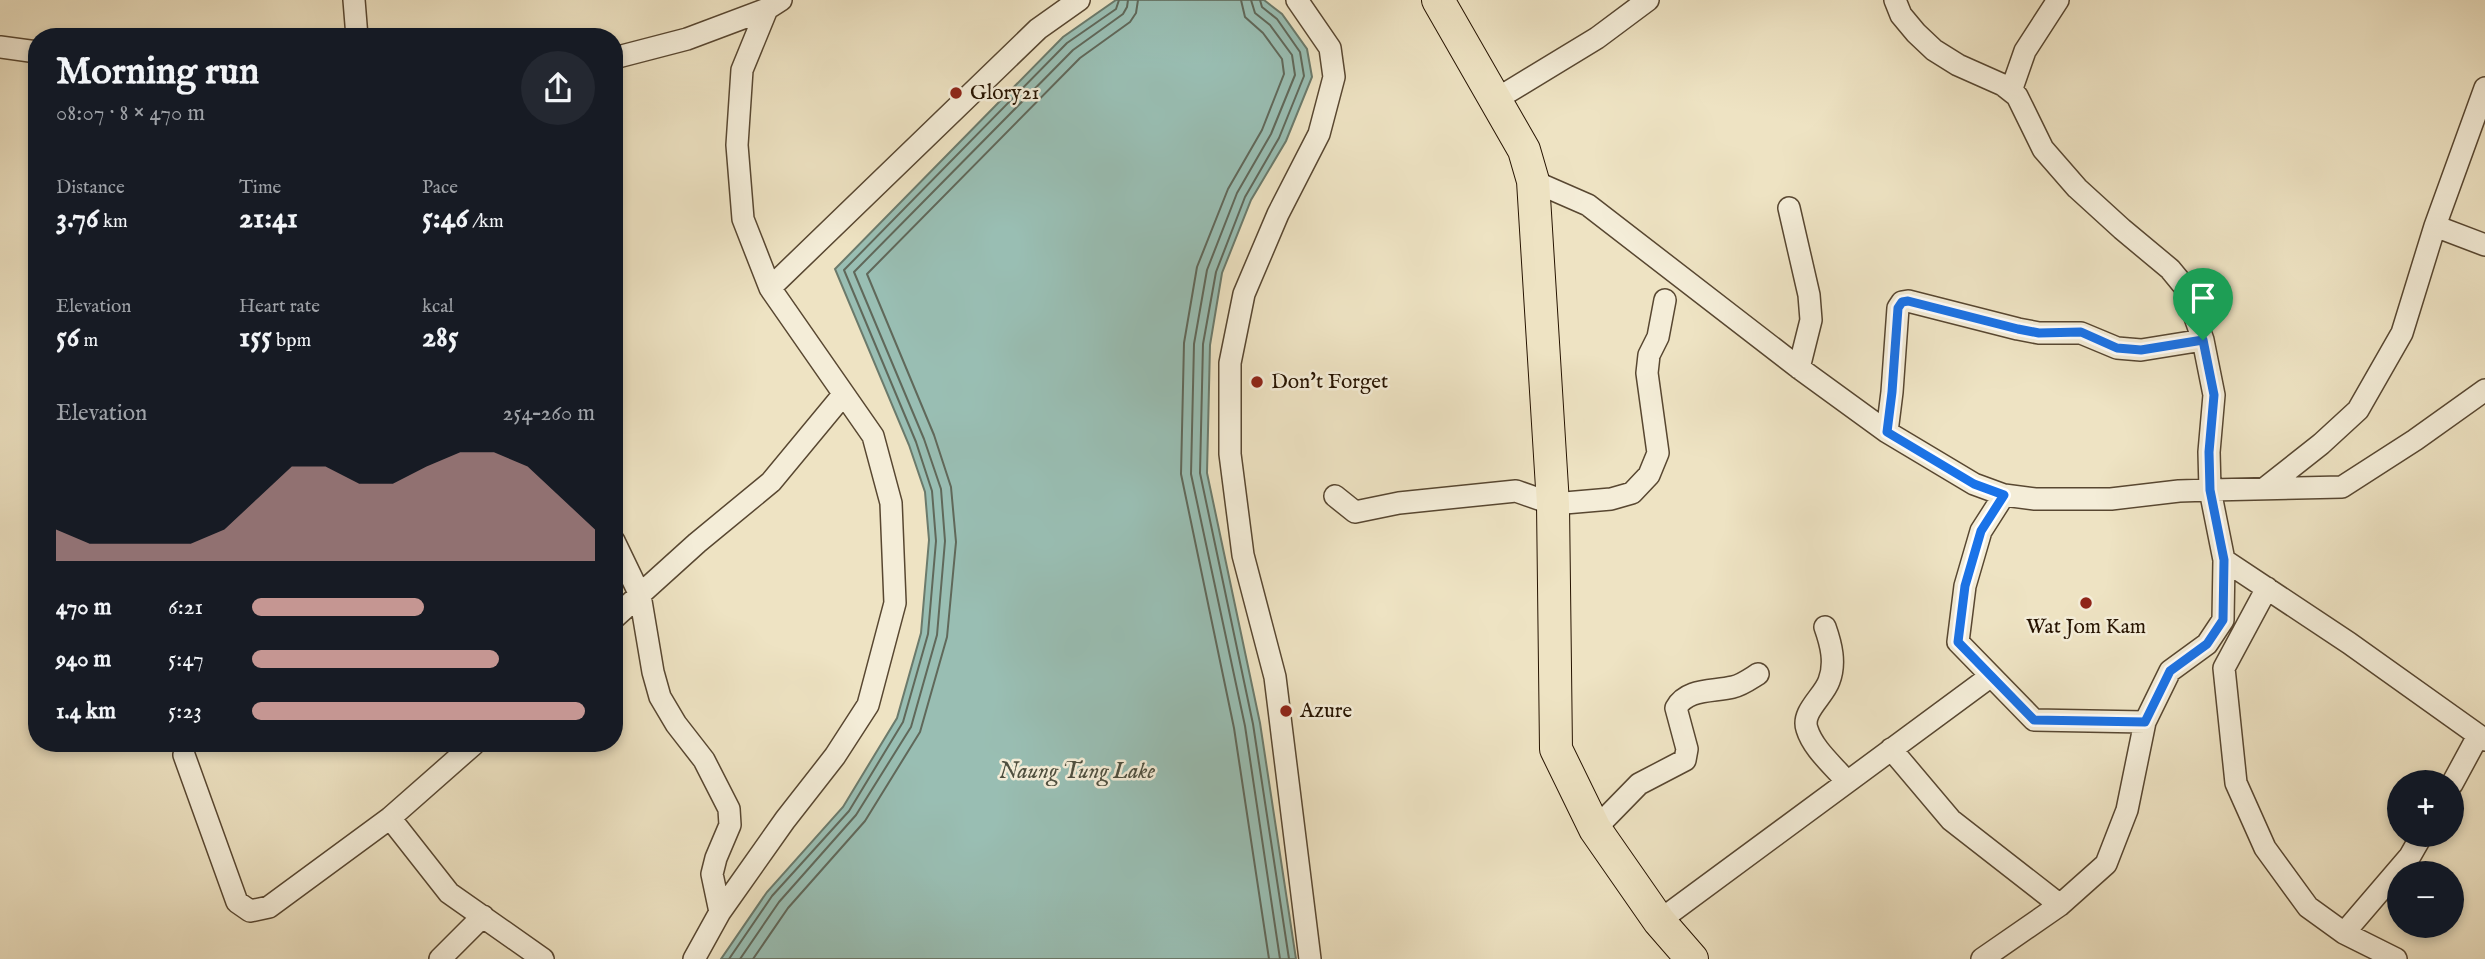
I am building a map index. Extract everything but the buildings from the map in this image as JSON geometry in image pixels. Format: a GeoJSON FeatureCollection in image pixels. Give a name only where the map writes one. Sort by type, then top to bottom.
{"type":"FeatureCollection","features":[{"type":"Feature","properties":{"kind":"highway"},"geometry":{"type":"LineString","coordinates":[[1438,0],[1524,150],[1534,180],[1553,504],[1556,749],[1595,830],[1659,921],[1692,959]]}},
{"type":"Feature","properties":{"kind":"street"},"geometry":{"type":"LineString","coordinates":[[354,0],[356,28]]}},
{"type":"Feature","properties":{"kind":"street"},"geometry":{"type":"LineString","coordinates":[[770,288],[1038,29],[1079,0]]}},
{"type":"Feature","properties":{"kind":"street"},"geometry":{"type":"LineString","coordinates":[[1297,0],[1330,48],[1334,77],[1319,134],[1278,214],[1244,294],[1230,363],[1230,454],[1243,555],[1275,677],[1310,959]]}},
{"type":"Feature","properties":{"kind":"street"},"geometry":{"type":"LineString","coordinates":[[1495,100],[1597,38],[1648,0]]}},
{"type":"Feature","properties":{"kind":"street"},"geometry":{"type":"LineString","coordinates":[[1895,0],[1901,15],[1934,50],[1958,65],[2003,85],[2017,96],[2043,149],[2077,188],[2170,269],[2185,286],[2203,340],[2214,395],[2209,452],[2210,490],[2224,560],[2223,620],[2207,644],[2170,671],[2145,722],[2127,810],[2106,864],[2060,905],[1982,959]]}},
{"type":"Feature","properties":{"kind":"street"},"geometry":{"type":"LineString","coordinates":[[2011,91],[2025,51],[2058,0]]}},
{"type":"Feature","properties":{"kind":"street"},"geometry":{"type":"LineString","coordinates":[[694,959],[720,912],[785,820],[835,756],[869,705],[895,603],[891,503],[873,436],[770,288],[743,219],[737,145],[742,69],[774,5]]}},
{"type":"Feature","properties":{"kind":"street"},"geometry":{"type":"LineString","coordinates":[[623,56],[687,39],[774,5]]}},
{"type":"Feature","properties":{"kind":"street"},"geometry":{"type":"LineString","coordinates":[[0,47],[28,51]]}},
{"type":"Feature","properties":{"kind":"street"},"geometry":{"type":"LineString","coordinates":[[2264,489],[2321,444],[2358,410],[2402,333],[2435,226],[2485,88]]}},
{"type":"Feature","properties":{"kind":"street"},"geometry":{"type":"LineString","coordinates":[[1534,180],[1588,205],[1799,368],[1887,432],[1974,484],[2004,495],[2035,499],[2111,499],[2179,491],[2342,487],[2485,390]]}},
{"type":"Feature","properties":{"kind":"street"},"geometry":{"type":"LineString","coordinates":[[1789,208],[1810,295],[1811,320],[1799,368]]}},
{"type":"Feature","properties":{"kind":"street"},"geometry":{"type":"LineString","coordinates":[[2435,226],[2485,245]]}},
{"type":"Feature","properties":{"kind":"street"},"geometry":{"type":"LineString","coordinates":[[1335,496],[1354,512],[1399,503],[1516,491],[1553,504],[1611,499],[1632,493],[1649,475],[1658,453],[1647,373],[1649,355],[1658,337],[1665,300]]}},
{"type":"Feature","properties":{"kind":"street"},"geometry":{"type":"LineString","coordinates":[[1887,432],[1898,308],[1902,302],[1908,301],[2029,331],[2081,332],[2117,348],[2141,350],[2203,340]]}},
{"type":"Feature","properties":{"kind":"street"},"geometry":{"type":"LineString","coordinates":[[623,610],[697,543],[771,482],[843,396]]}},
{"type":"Feature","properties":{"kind":"street"},"geometry":{"type":"LineString","coordinates":[[2004,495],[1981,531],[1965,586],[1958,642],[2034,720],[2145,722]]}},
{"type":"Feature","properties":{"kind":"street"},"geometry":{"type":"LineString","coordinates":[[623,560],[640,595],[660,697],[676,724],[704,760],[729,809],[730,825],[712,874],[720,912]]}},
{"type":"Feature","properties":{"kind":"street"},"geometry":{"type":"LineString","coordinates":[[2224,560],[2349,643],[2482,738],[2461,770]]}},
{"type":"Feature","properties":{"kind":"street"},"geometry":{"type":"LineString","coordinates":[[2267,588],[2224,668],[2236,783],[2265,848],[2308,907],[2344,933],[2396,959]]}},
{"type":"Feature","properties":{"kind":"street"},"geometry":{"type":"LineString","coordinates":[[1825,627],[1832,653],[1830,679],[1807,717],[1805,727],[1817,747],[1847,782]]}},
{"type":"Feature","properties":{"kind":"street"},"geometry":{"type":"LineString","coordinates":[[1595,830],[1639,785],[1685,760],[1687,749],[1676,708],[1680,701],[1691,694],[1736,687],[1758,674]]}},
{"type":"Feature","properties":{"kind":"street"},"geometry":{"type":"LineString","coordinates":[[1659,921],[1991,676]]}},
{"type":"Feature","properties":{"kind":"street"},"geometry":{"type":"LineString","coordinates":[[1891,749],[1951,820],[2060,905]]}},
{"type":"Feature","properties":{"kind":"street"},"geometry":{"type":"LineString","coordinates":[[184,755],[237,902],[250,911],[268,907],[390,818],[465,752]]}},
{"type":"Feature","properties":{"kind":"street"},"geometry":{"type":"LineString","coordinates":[[390,818],[449,893],[543,959]]}},
{"type":"Feature","properties":{"kind":"street"},"geometry":{"type":"LineString","coordinates":[[2344,933],[2415,847]]}},
{"type":"Feature","properties":{"kind":"street"},"geometry":{"type":"LineString","coordinates":[[440,959],[483,916]]}},
{"type":"Feature","properties":{"kind":"water","name":"Naung Tung Lake"},"geometry":{"type":"Polygon","coordinates":[[[1116,0],[1264,0],[1282,14],[1307,49],[1312,77],[1286,141],[1251,200],[1222,273],[1210,345],[1207,473],[1260,723],[1296,959],[721,959],[767,892],[843,807],[897,718],[921,633],[929,540],[925,492],[909,445],[835,269],[1063,37],[1116,0]]]}},
{"type":"Feature","properties":{"kind":"place","name":"Glory21"},"geometry":{"type":"Point","coordinates":[956,93]}},
{"type":"Feature","properties":{"kind":"place","name":"Don't Forget"},"geometry":{"type":"Point","coordinates":[1257,382]}},
{"type":"Feature","properties":{"kind":"place","name":"Wat Jom Kam"},"geometry":{"type":"Point","coordinates":[2086,603]}},
{"type":"Feature","properties":{"kind":"place","name":"Azure"},"geometry":{"type":"Point","coordinates":[1286,711]}},
{"type":"Feature","properties":{"kind":"route"},"geometry":{"type":"LineString","coordinates":[[1908,301],[2039,333],[2081,332],[2117,348],[2141,350],[2203,340],[2214,395],[2209,452],[2210,490],[2224,560],[2223,620],[2207,644],[2170,671],[2145,722],[2034,720],[1958,642],[1965,586],[1981,531],[2004,495],[1974,484],[1887,432],[1898,308],[1902,302],[1908,301]]}}]}
